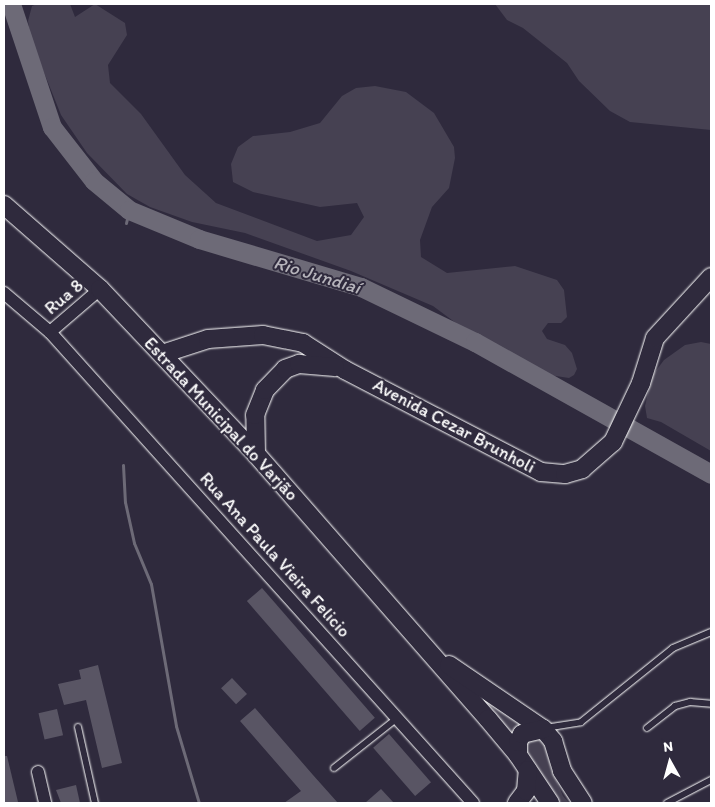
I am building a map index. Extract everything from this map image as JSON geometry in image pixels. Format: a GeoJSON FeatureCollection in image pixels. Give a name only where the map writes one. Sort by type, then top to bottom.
{"type":"FeatureCollection","features":[{"type":"Feature","properties":{"kind":"main road","name":"Estrada Municipal do Varjão"},"geometry":{"type":"LineString","coordinates":[[4,205],[100,289],[162,354],[256,454],[425,648]]}},
{"type":"Feature","properties":{"kind":"main road","name":"Avenida Cezar Brunholi"},"geometry":{"type":"LineString","coordinates":[[162,354],[208,339],[263,335],[304,343],[346,370],[541,472],[565,474],[582,469],[613,442],[641,383],[655,338],[711,277]]}},
{"type":"Feature","properties":{"kind":"main road","name":"Avenida Cezar Brunholi"},"geometry":{"type":"LineString","coordinates":[[256,454],[255,415],[264,390],[285,369],[316,363],[346,370]]}},
{"type":"Feature","properties":{"kind":"main road"},"geometry":{"type":"LineString","coordinates":[[425,648],[543,728],[553,741],[562,772],[583,803]]}},
{"type":"Feature","properties":{"kind":"main road"},"geometry":{"type":"LineString","coordinates":[[425,648],[523,763],[550,803]]}},
{"type":"Feature","properties":{"kind":"main road"},"geometry":{"type":"LineString","coordinates":[[517,803],[526,791],[523,763],[518,742],[522,734],[543,728]]}},
{"type":"Feature","properties":{"kind":"street","name":"Rua 8"},"geometry":{"type":"LineString","coordinates":[[4,294],[50,332],[100,289]]}},
{"type":"Feature","properties":{"kind":"street","name":"Rua Ana Paula Vieira Felicio"},"geometry":{"type":"LineString","coordinates":[[50,332],[223,522],[396,719],[474,803]]}},
{"type":"Feature","properties":{"kind":"street"},"geometry":{"type":"LineString","coordinates":[[38,772],[45,803]]}},
{"type":"Feature","properties":{"kind":"lane"},"geometry":{"type":"LineString","coordinates":[[543,728],[581,722],[672,648],[711,632]]}},
{"type":"Feature","properties":{"kind":"lane"},"geometry":{"type":"LineString","coordinates":[[647,728],[675,706],[690,702],[711,704]]}},
{"type":"Feature","properties":{"kind":"lane"},"geometry":{"type":"LineString","coordinates":[[334,768],[396,719]]}},
{"type":"Feature","properties":{"kind":"lane"},"geometry":{"type":"LineString","coordinates":[[78,727],[96,803]]}},
{"type":"Feature","properties":{"kind":"lane"},"geometry":{"type":"LineString","coordinates":[[667,803],[711,780]]}},
{"type":"Feature","properties":{"kind":"shaded area"},"geometry":{"type":"Polygon","coordinates":[[[37,4],[70,4],[75,17],[95,4],[125,23],[127,35],[108,65],[110,83],[141,114],[185,175],[216,203],[317,241],[351,235],[364,217],[357,203],[320,207],[253,192],[233,182],[231,164],[238,147],[253,136],[290,132],[320,123],[342,96],[356,88],[375,86],[406,92],[434,113],[454,147],[455,158],[449,188],[432,207],[420,240],[421,257],[447,273],[515,266],[557,280],[564,290],[567,317],[561,323],[548,323],[542,331],[547,339],[565,345],[572,353],[577,369],[574,375],[569,378],[549,375],[503,358],[433,306],[351,271],[245,233],[192,222],[150,207],[127,194],[87,153],[61,115],[31,40],[28,21],[32,6],[37,4]]]}},
{"type":"Feature","properties":{"kind":"shaded area"},"geometry":{"type":"Polygon","coordinates":[[[495,4],[711,4],[711,130],[630,122],[610,111],[579,81],[567,63],[523,28],[507,20],[495,4]]]}},
{"type":"Feature","properties":{"kind":"shaded area"},"geometry":{"type":"Polygon","coordinates":[[[701,342],[711,344],[711,451],[661,422],[647,418],[645,406],[652,376],[664,360],[685,345],[701,342]]]}},
{"type":"Feature","properties":{"kind":"shaded area"},"geometry":{"type":"Polygon","coordinates":[[[462,683],[524,719],[512,738],[462,683]]]}},
{"type":"Feature","properties":{"kind":"shaded area"},"geometry":{"type":"Polygon","coordinates":[[[532,737],[541,739],[545,744],[551,769],[563,796],[569,803],[560,803],[524,755],[525,744],[532,737]]]}},
{"type":"Feature","properties":{"kind":"building"},"geometry":{"type":"Polygon","coordinates":[[[262,588],[375,718],[360,731],[247,601],[262,588]]]}},
{"type":"Feature","properties":{"kind":"building"},"geometry":{"type":"Polygon","coordinates":[[[98,665],[122,763],[102,768],[86,700],[64,705],[58,684],[81,679],[79,670],[98,665]]]}},
{"type":"Feature","properties":{"kind":"building"},"geometry":{"type":"Polygon","coordinates":[[[232,678],[247,694],[236,704],[221,688],[232,678]]]}},
{"type":"Feature","properties":{"kind":"building"},"geometry":{"type":"Polygon","coordinates":[[[255,708],[338,803],[284,803],[301,791],[240,721],[255,708]]]}},
{"type":"Feature","properties":{"kind":"building"},"geometry":{"type":"Polygon","coordinates":[[[57,709],[63,735],[45,740],[38,713],[57,709]]]}},
{"type":"Feature","properties":{"kind":"building"},"geometry":{"type":"Polygon","coordinates":[[[389,734],[431,782],[415,796],[373,748],[389,734]]]}},
{"type":"Feature","properties":{"kind":"building"},"geometry":{"type":"Polygon","coordinates":[[[4,756],[7,756],[18,802],[4,803],[4,756]]]}},
{"type":"Feature","properties":{"kind":"building"},"geometry":{"type":"Polygon","coordinates":[[[76,785],[80,803],[61,803],[56,790],[76,785]]]}},
{"type":"Feature","properties":{"kind":"building"},"geometry":{"type":"Polygon","coordinates":[[[381,789],[394,803],[365,803],[381,789]]]}},
{"type":"Feature","properties":{"kind":"waterway","name":"Rio Jundiaí"},"geometry":{"type":"LineString","coordinates":[[11,4],[52,127],[94,181],[129,210],[199,239],[361,287],[475,342],[711,474]]}},
{"type":"Feature","properties":{"kind":"waterway"},"geometry":{"type":"LineString","coordinates":[[126,223],[129,210]]}},
{"type":"Feature","properties":{"kind":"waterway"},"geometry":{"type":"LineString","coordinates":[[123,465],[125,502],[134,543],[151,584],[176,726],[199,803]]}}]}
